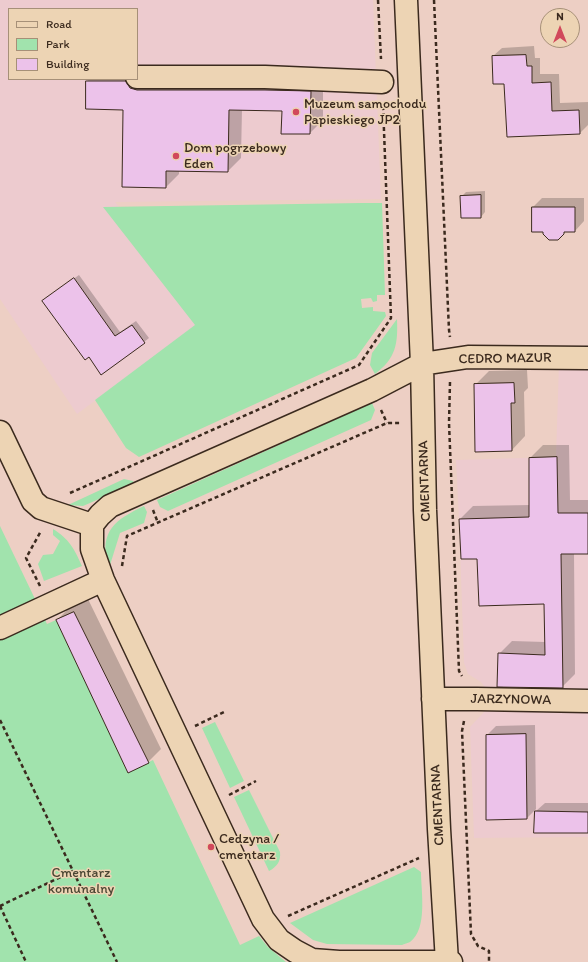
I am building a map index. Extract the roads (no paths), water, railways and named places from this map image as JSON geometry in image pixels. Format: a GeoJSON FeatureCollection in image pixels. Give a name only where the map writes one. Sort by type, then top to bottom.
{"type":"FeatureCollection","features":[{"type":"Feature","properties":{"kind":"street","name":"CMENTARNA"},"geometry":{"type":"LineString","coordinates":[[406,0],[422,364],[425,510],[433,699],[447,962]]}},
{"type":"Feature","properties":{"kind":"street"},"geometry":{"type":"LineString","coordinates":[[138,77],[265,77],[382,82]]}},
{"type":"Feature","properties":{"kind":"street","name":"CEDRO MAZUR"},"geometry":{"type":"LineString","coordinates":[[92,526],[100,515],[110,506],[372,390],[422,364],[468,357],[588,358]]}},
{"type":"Feature","properties":{"kind":"street"},"geometry":{"type":"LineString","coordinates":[[0,432],[33,501],[41,508],[92,526],[92,549],[112,576],[264,919],[279,940],[312,960],[339,962],[451,962]]}},
{"type":"Feature","properties":{"kind":"street"},"geometry":{"type":"LineString","coordinates":[[0,628],[112,576]]}},
{"type":"Feature","properties":{"kind":"street","name":"JARZYNOWA"},"geometry":{"type":"LineString","coordinates":[[433,699],[477,698],[588,701]]}},
{"type":"Feature","properties":{"kind":"place","name":"Muzeum samochodu Papieskiego JP2"},"geometry":{"type":"Point","coordinates":[296,112]}},
{"type":"Feature","properties":{"kind":"place","name":"Dom pogrzebowy Eden"},"geometry":{"type":"Point","coordinates":[176,156]}},
{"type":"Feature","properties":{"kind":"place","name":"Cedzyna / cmentarz"},"geometry":{"type":"Point","coordinates":[211,847]}},
{"type":"Feature","properties":{"kind":"park label","name":"Cmentarz komunalny"},"geometry":{"type":"Point","coordinates":[81,882]}}]}
